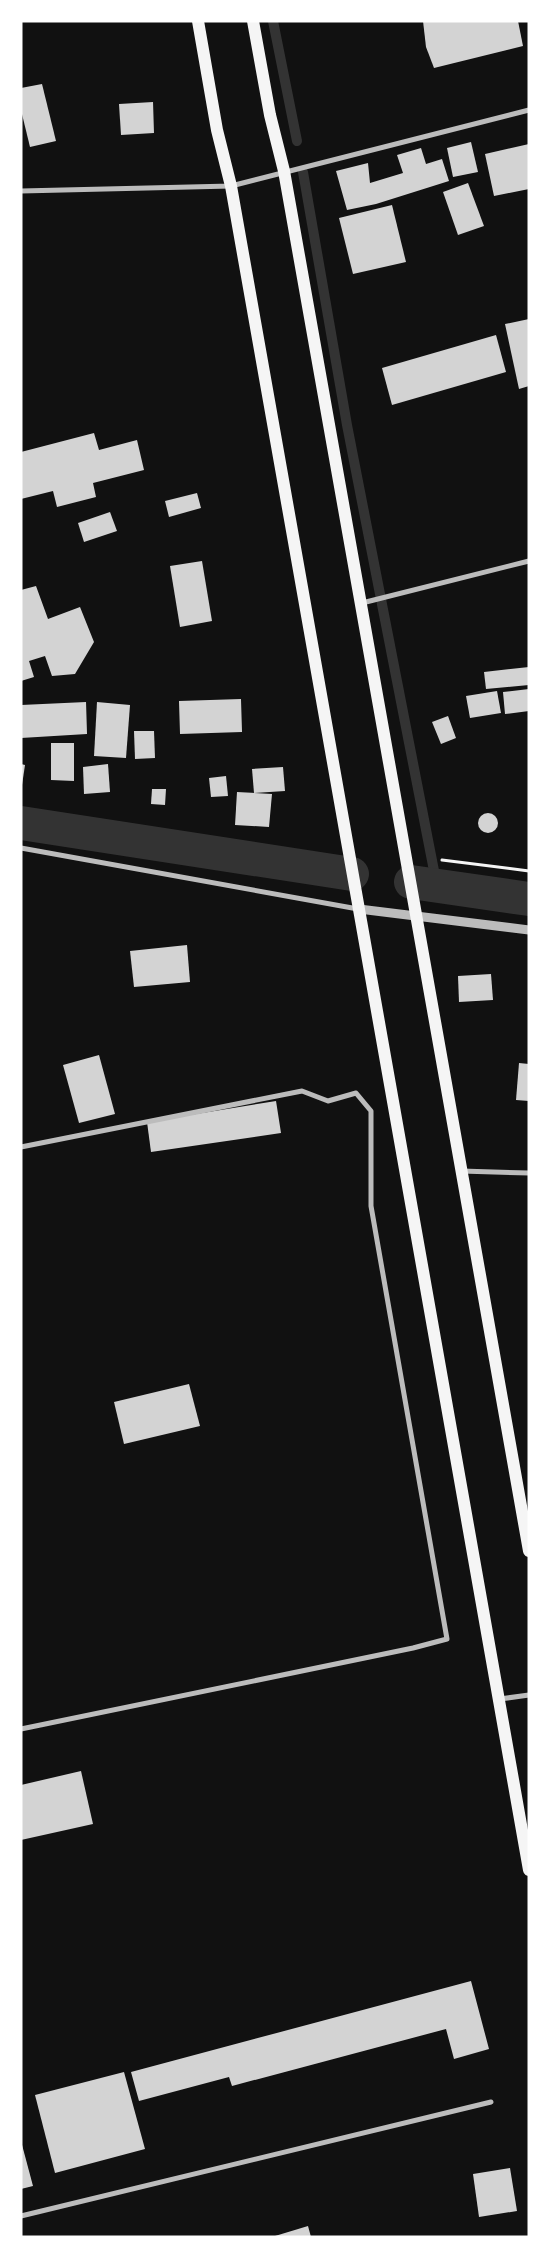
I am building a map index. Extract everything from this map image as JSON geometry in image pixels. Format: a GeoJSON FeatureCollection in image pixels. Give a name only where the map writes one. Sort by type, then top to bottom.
{"type":"FeatureCollection","features":[{"type":"Feature","properties":{"kind":"main road"},"geometry":{"type":"LineString","coordinates":[[198,21],[217,130],[231,186],[529,1870]]}},
{"type":"Feature","properties":{"kind":"main road"},"geometry":{"type":"LineString","coordinates":[[253,21],[270,115],[284,171],[529,1551]]}},
{"type":"Feature","properties":{"kind":"street"},"geometry":{"type":"LineString","coordinates":[[21,191],[231,186],[529,110]]}},
{"type":"Feature","properties":{"kind":"street"},"geometry":{"type":"LineString","coordinates":[[360,604],[380,597],[529,561]]}},
{"type":"Feature","properties":{"kind":"street"},"geometry":{"type":"LineString","coordinates":[[21,848],[359,909],[529,930]]}},
{"type":"Feature","properties":{"kind":"street"},"geometry":{"type":"LineString","coordinates":[[21,1147],[302,1090],[328,1101],[356,1093],[371,1112],[371,1206],[447,1639],[413,1648],[21,1729]]}},
{"type":"Feature","properties":{"kind":"street"},"geometry":{"type":"LineString","coordinates":[[461,1171],[529,1174]]}},
{"type":"Feature","properties":{"kind":"street"},"geometry":{"type":"LineString","coordinates":[[499,1699],[529,1695]]}},
{"type":"Feature","properties":{"kind":"street"},"geometry":{"type":"LineString","coordinates":[[21,2216],[491,2102]]}},
{"type":"Feature","properties":{"kind":"path"},"geometry":{"type":"LineString","coordinates":[[442,860],[529,871]]}},
{"type":"Feature","properties":{"kind":"building"},"geometry":{"type":"Polygon","coordinates":[[[423,21],[518,21],[523,46],[434,68],[426,47],[423,21]]]}},
{"type":"Feature","properties":{"kind":"building"},"geometry":{"type":"Polygon","coordinates":[[[42,84],[56,141],[30,147],[21,110],[21,88],[42,84]]]}},
{"type":"Feature","properties":{"kind":"building"},"geometry":{"type":"Polygon","coordinates":[[[153,102],[154,133],[121,135],[119,104],[153,102]]]}},
{"type":"Feature","properties":{"kind":"building"},"geometry":{"type":"Polygon","coordinates":[[[471,142],[478,172],[453,177],[447,148],[471,142]]]}},
{"type":"Feature","properties":{"kind":"building"},"geometry":{"type":"Polygon","coordinates":[[[529,144],[529,189],[494,196],[485,154],[529,144]]]}},
{"type":"Feature","properties":{"kind":"building"},"geometry":{"type":"Polygon","coordinates":[[[421,148],[426,164],[442,159],[449,181],[376,204],[347,210],[336,171],[368,163],[370,183],[403,173],[397,155],[421,148]]]}},
{"type":"Feature","properties":{"kind":"building"},"geometry":{"type":"Polygon","coordinates":[[[468,183],[484,226],[458,235],[443,192],[468,183]]]}},
{"type":"Feature","properties":{"kind":"building"},"geometry":{"type":"Polygon","coordinates":[[[392,205],[406,262],[353,274],[339,218],[392,205]]]}},
{"type":"Feature","properties":{"kind":"building"},"geometry":{"type":"Polygon","coordinates":[[[529,319],[529,386],[519,389],[505,324],[529,319]]]}},
{"type":"Feature","properties":{"kind":"building"},"geometry":{"type":"Polygon","coordinates":[[[496,335],[506,372],[392,405],[382,368],[496,335]]]}},
{"type":"Feature","properties":{"kind":"building"},"geometry":{"type":"Polygon","coordinates":[[[94,433],[99,450],[137,440],[144,470],[93,483],[96,497],[57,507],[53,491],[21,499],[21,452],[94,433]]]}},
{"type":"Feature","properties":{"kind":"building"},"geometry":{"type":"Polygon","coordinates":[[[197,493],[201,508],[169,517],[165,501],[197,493]]]}},
{"type":"Feature","properties":{"kind":"building"},"geometry":{"type":"Polygon","coordinates":[[[110,512],[117,531],[84,542],[78,523],[110,512]]]}},
{"type":"Feature","properties":{"kind":"building"},"geometry":{"type":"Polygon","coordinates":[[[202,561],[212,621],[180,627],[170,566],[202,561]]]}},
{"type":"Feature","properties":{"kind":"building"},"geometry":{"type":"Polygon","coordinates":[[[36,586],[48,619],[80,607],[94,642],[75,674],[52,676],[45,656],[29,661],[34,677],[21,681],[21,590],[36,586]]]}},
{"type":"Feature","properties":{"kind":"building"},"geometry":{"type":"Polygon","coordinates":[[[529,667],[529,685],[486,689],[484,672],[529,667]]]}},
{"type":"Feature","properties":{"kind":"building"},"geometry":{"type":"Polygon","coordinates":[[[529,689],[529,711],[505,714],[503,692],[529,689]]]}},
{"type":"Feature","properties":{"kind":"building"},"geometry":{"type":"Polygon","coordinates":[[[497,691],[501,713],[470,718],[466,696],[497,691]]]}},
{"type":"Feature","properties":{"kind":"building"},"geometry":{"type":"Polygon","coordinates":[[[241,699],[242,732],[180,734],[179,701],[241,699]]]}},
{"type":"Feature","properties":{"kind":"building"},"geometry":{"type":"Polygon","coordinates":[[[86,702],[87,734],[21,738],[21,705],[86,702]]]}},
{"type":"Feature","properties":{"kind":"building"},"geometry":{"type":"Polygon","coordinates":[[[97,702],[130,705],[126,758],[94,756],[97,702]]]}},
{"type":"Feature","properties":{"kind":"building"},"geometry":{"type":"Polygon","coordinates":[[[448,716],[456,738],[441,744],[432,722],[448,716]]]}},
{"type":"Feature","properties":{"kind":"building"},"geometry":{"type":"Polygon","coordinates":[[[134,731],[154,731],[155,758],[135,759],[134,731]]]}},
{"type":"Feature","properties":{"kind":"building"},"geometry":{"type":"Polygon","coordinates":[[[51,743],[74,743],[74,781],[51,780],[51,743]]]}},
{"type":"Feature","properties":{"kind":"building"},"geometry":{"type":"Polygon","coordinates":[[[21,764],[25,765],[22,785],[21,785],[21,764]]]}},
{"type":"Feature","properties":{"kind":"building"},"geometry":{"type":"Polygon","coordinates":[[[108,764],[110,792],[84,794],[83,767],[108,764]]]}},
{"type":"Feature","properties":{"kind":"building"},"geometry":{"type":"Polygon","coordinates":[[[283,767],[285,791],[254,793],[252,769],[283,767]]]}},
{"type":"Feature","properties":{"kind":"building"},"geometry":{"type":"Polygon","coordinates":[[[226,776],[228,796],[211,797],[209,778],[226,776]]]}},
{"type":"Feature","properties":{"kind":"building"},"geometry":{"type":"Polygon","coordinates":[[[152,789],[166,789],[165,805],[151,804],[152,789]]]}},
{"type":"Feature","properties":{"kind":"building"},"geometry":{"type":"Polygon","coordinates":[[[237,792],[272,794],[269,827],[235,825],[237,792]]]}},
{"type":"Feature","properties":{"kind":"building"},"geometry":{"type":"Polygon","coordinates":[[[488,813],[495,816],[498,823],[495,830],[488,833],[481,830],[478,823],[481,816],[488,813]]]}},
{"type":"Feature","properties":{"kind":"building"},"geometry":{"type":"Polygon","coordinates":[[[187,945],[190,982],[134,987],[130,951],[187,945]]]}},
{"type":"Feature","properties":{"kind":"building"},"geometry":{"type":"Polygon","coordinates":[[[491,974],[493,1000],[459,1002],[458,976],[491,974]]]}},
{"type":"Feature","properties":{"kind":"building"},"geometry":{"type":"Polygon","coordinates":[[[99,1055],[115,1114],[79,1123],[63,1065],[99,1055]]]}},
{"type":"Feature","properties":{"kind":"building"},"geometry":{"type":"Polygon","coordinates":[[[519,1063],[529,1064],[529,1101],[516,1100],[519,1063]]]}},
{"type":"Feature","properties":{"kind":"building"},"geometry":{"type":"Polygon","coordinates":[[[276,1101],[281,1133],[151,1152],[147,1122],[276,1101]]]}},
{"type":"Feature","properties":{"kind":"building"},"geometry":{"type":"Polygon","coordinates":[[[189,1384],[200,1426],[124,1444],[114,1402],[189,1384]]]}},
{"type":"Feature","properties":{"kind":"building"},"geometry":{"type":"Polygon","coordinates":[[[81,1771],[93,1824],[21,1840],[21,1785],[81,1771]]]}},
{"type":"Feature","properties":{"kind":"building"},"geometry":{"type":"Polygon","coordinates":[[[471,1981],[489,2049],[454,2059],[446,2029],[232,2086],[229,2077],[139,2101],[131,2072],[471,1981]]]}},
{"type":"Feature","properties":{"kind":"building"},"geometry":{"type":"Polygon","coordinates":[[[124,2072],[145,2149],[55,2173],[35,2095],[124,2072]]]}},
{"type":"Feature","properties":{"kind":"building"},"geometry":{"type":"Polygon","coordinates":[[[21,2141],[33,2186],[21,2189],[21,2141]]]}},
{"type":"Feature","properties":{"kind":"building"},"geometry":{"type":"Polygon","coordinates":[[[510,2168],[517,2211],[479,2217],[473,2174],[510,2168]]]}},
{"type":"Feature","properties":{"kind":"building"},"geometry":{"type":"Polygon","coordinates":[[[308,2226],[311,2237],[275,2237],[275,2236],[308,2226]]]}},
{"type":"Feature","properties":{"kind":"waterway"},"geometry":{"type":"LineString","coordinates":[[273,21],[297,141]]}},
{"type":"Feature","properties":{"kind":"waterway"},"geometry":{"type":"LineString","coordinates":[[303,172],[347,425],[437,886]]}},
{"type":"Feature","properties":{"kind":"waterway"},"geometry":{"type":"LineString","coordinates":[[21,823],[352,874]]}},
{"type":"Feature","properties":{"kind":"waterway"},"geometry":{"type":"LineString","coordinates":[[411,882],[529,899]]}}]}
